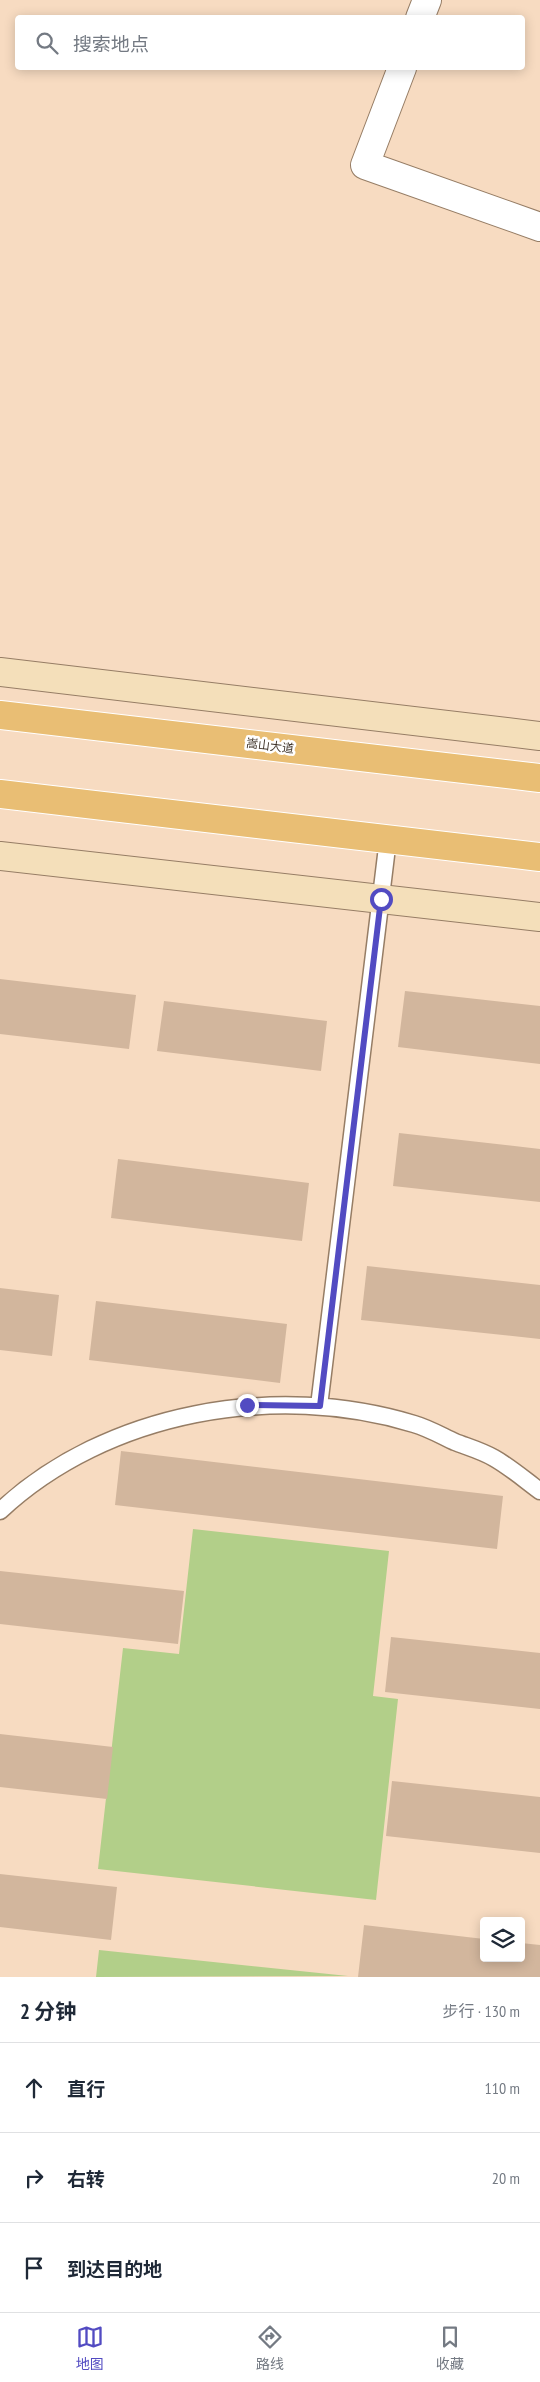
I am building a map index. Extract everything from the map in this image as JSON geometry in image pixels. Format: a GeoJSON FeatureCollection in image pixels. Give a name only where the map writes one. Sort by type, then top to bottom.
{"type":"FeatureCollection","features":[{"type":"Feature","properties":{"kind":"main road"},"geometry":{"type":"LineString","coordinates":[[0,672],[540,736]]}},
{"type":"Feature","properties":{"kind":"main road","name":"嵩山大道"},"geometry":{"type":"LineString","coordinates":[[0,715],[540,778]]}},
{"type":"Feature","properties":{"kind":"main road"},"geometry":{"type":"LineString","coordinates":[[0,794],[540,857]]}},
{"type":"Feature","properties":{"kind":"main road"},"geometry":{"type":"LineString","coordinates":[[0,856],[540,917]]}},
{"type":"Feature","properties":{"kind":"street"},"geometry":{"type":"LineString","coordinates":[[421,15],[427,0]]}},
{"type":"Feature","properties":{"kind":"street"},"geometry":{"type":"LineString","coordinates":[[401,70],[365,165],[540,227]]}},
{"type":"Feature","properties":{"kind":"lane"},"geometry":{"type":"LineString","coordinates":[[320,1406],[388,839]]}},
{"type":"Feature","properties":{"kind":"lane"},"geometry":{"type":"LineString","coordinates":[[0,1511],[18,1494],[88,1450],[165,1420],[247,1405],[330,1406],[414,1424],[493,1458],[540,1491]]}},
{"type":"Feature","properties":{"kind":"green space"},"geometry":{"type":"Polygon","coordinates":[[[193,1529],[389,1551],[373,1696],[398,1699],[376,1900],[98,1869],[123,1648],[179,1654],[193,1529]]]}},
{"type":"Feature","properties":{"kind":"green space"},"geometry":{"type":"Polygon","coordinates":[[[99,1950],[348,1976],[96,1977],[99,1950]]]}},
{"type":"Feature","properties":{"kind":"building"},"geometry":{"type":"Polygon","coordinates":[[[0,979],[136,995],[129,1049],[0,1034],[0,979]]]}},
{"type":"Feature","properties":{"kind":"building"},"geometry":{"type":"Polygon","coordinates":[[[405,991],[540,1006],[540,1064],[398,1047],[405,991]]]}},
{"type":"Feature","properties":{"kind":"building"},"geometry":{"type":"Polygon","coordinates":[[[164,1001],[327,1021],[321,1071],[157,1051],[164,1001]]]}},
{"type":"Feature","properties":{"kind":"building"},"geometry":{"type":"Polygon","coordinates":[[[399,1133],[540,1149],[540,1202],[393,1186],[399,1133]]]}},
{"type":"Feature","properties":{"kind":"building"},"geometry":{"type":"Polygon","coordinates":[[[118,1159],[309,1183],[302,1241],[111,1218],[118,1159]]]}},
{"type":"Feature","properties":{"kind":"building"},"geometry":{"type":"Polygon","coordinates":[[[367,1266],[540,1285],[540,1339],[361,1320],[367,1266]]]}},
{"type":"Feature","properties":{"kind":"building"},"geometry":{"type":"Polygon","coordinates":[[[0,1288],[59,1295],[52,1356],[0,1350],[0,1288]]]}},
{"type":"Feature","properties":{"kind":"building"},"geometry":{"type":"Polygon","coordinates":[[[96,1301],[287,1324],[280,1383],[89,1360],[96,1301]]]}},
{"type":"Feature","properties":{"kind":"building"},"geometry":{"type":"Polygon","coordinates":[[[121,1451],[503,1496],[497,1549],[115,1505],[121,1451]]]}},
{"type":"Feature","properties":{"kind":"building"},"geometry":{"type":"Polygon","coordinates":[[[0,1571],[184,1591],[178,1644],[0,1624],[0,1571]]]}},
{"type":"Feature","properties":{"kind":"building"},"geometry":{"type":"Polygon","coordinates":[[[391,1637],[540,1653],[540,1709],[385,1692],[391,1637]]]}},
{"type":"Feature","properties":{"kind":"building"},"geometry":{"type":"Polygon","coordinates":[[[0,1734],[113,1747],[107,1799],[0,1787],[0,1734]]]}},
{"type":"Feature","properties":{"kind":"building"},"geometry":{"type":"Polygon","coordinates":[[[392,1781],[540,1797],[540,1853],[386,1836],[392,1781]]]}},
{"type":"Feature","properties":{"kind":"building"},"geometry":{"type":"Polygon","coordinates":[[[0,1874],[117,1887],[111,1940],[0,1927],[0,1874]]]}},
{"type":"Feature","properties":{"kind":"building"},"geometry":{"type":"Polygon","coordinates":[[[364,1925],[480,1939],[480,1962],[525,1962],[525,1943],[540,1945],[540,1977],[358,1977],[364,1925]]]}},
{"type":"Feature","properties":{"kind":"route"},"geometry":{"type":"LineString","coordinates":[[247,1405],[320,1406],[381,899]]}}]}
